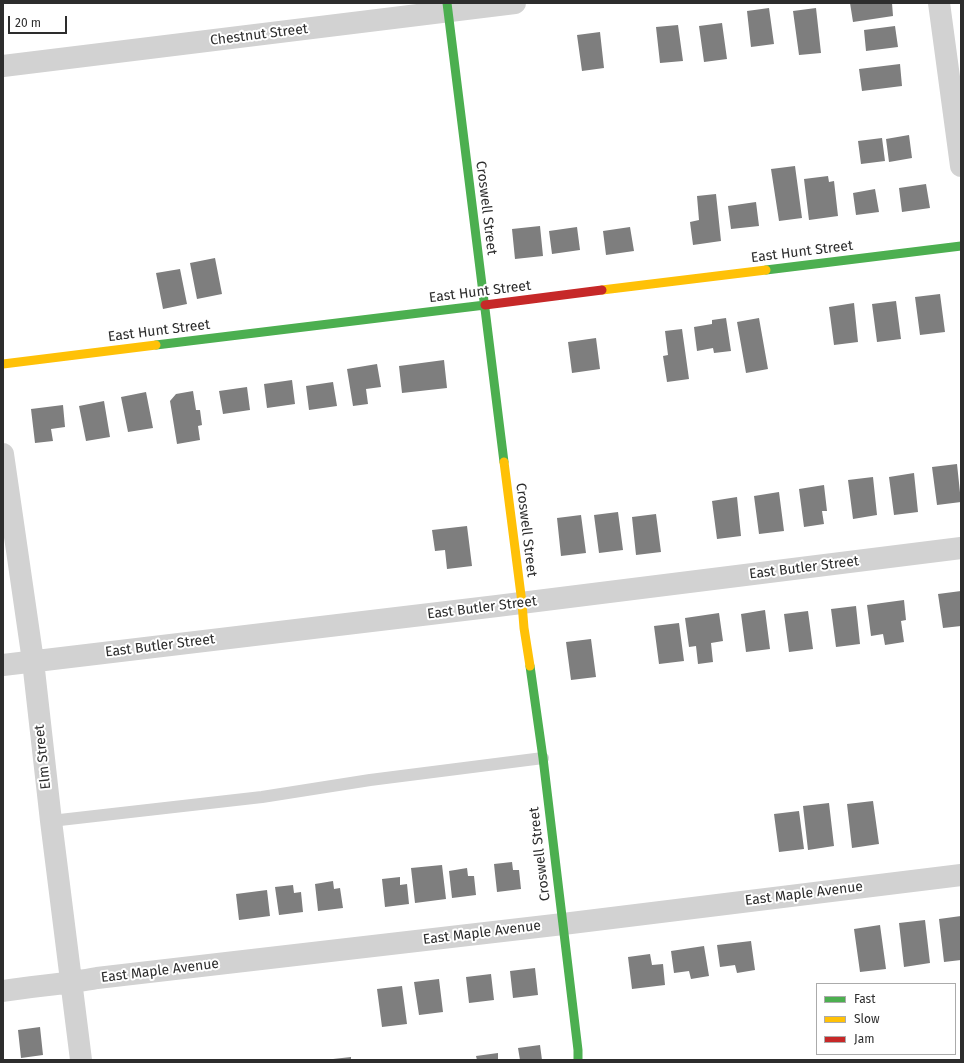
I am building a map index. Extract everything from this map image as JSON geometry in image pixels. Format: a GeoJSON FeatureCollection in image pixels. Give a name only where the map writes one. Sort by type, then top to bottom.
{"type":"FeatureCollection","features":[{"type":"Feature","properties":{"kind":"street","name":"Chestnut Street"},"geometry":{"type":"LineString","coordinates":[[3,66],[447,7],[515,3]]}},
{"type":"Feature","properties":{"kind":"street"},"geometry":{"type":"LineString","coordinates":[[939,3],[961,166]]}},
{"type":"Feature","properties":{"kind":"street","name":"Croswell Street"},"geometry":{"type":"LineString","coordinates":[[447,7],[524,628],[543,758],[578,1060]]}},
{"type":"Feature","properties":{"kind":"street","name":"East Hunt Street"},"geometry":{"type":"LineString","coordinates":[[3,364],[485,306],[961,246]]}},
{"type":"Feature","properties":{"kind":"street","name":"Elm Street"},"geometry":{"type":"LineString","coordinates":[[3,454],[33,661],[51,821],[81,1060]]}},
{"type":"Feature","properties":{"kind":"street","name":"East Butler Street"},"geometry":{"type":"LineString","coordinates":[[3,665],[522,603],[961,548]]}},
{"type":"Feature","properties":{"kind":"street","name":"East Maple Avenue"},"geometry":{"type":"LineString","coordinates":[[3,991],[46,984],[71,983],[97,978],[563,924],[961,875]]}},
{"type":"Feature","properties":{"kind":"lane"},"geometry":{"type":"LineString","coordinates":[[51,821],[262,797],[370,780],[543,758]]}},
{"type":"Feature","properties":{"kind":"building"},"geometry":{"type":"Polygon","coordinates":[[[850,3],[892,3],[893,16],[853,22],[850,3]]]}},
{"type":"Feature","properties":{"kind":"building"},"geometry":{"type":"Polygon","coordinates":[[[769,8],[774,44],[751,47],[747,11],[769,8]]]}},
{"type":"Feature","properties":{"kind":"building"},"geometry":{"type":"Polygon","coordinates":[[[816,8],[821,53],[799,55],[793,11],[816,8]]]}},
{"type":"Feature","properties":{"kind":"building"},"geometry":{"type":"Polygon","coordinates":[[[722,23],[727,59],[704,62],[699,26],[722,23]]]}},
{"type":"Feature","properties":{"kind":"building"},"geometry":{"type":"Polygon","coordinates":[[[678,25],[683,61],[660,63],[656,27],[678,25]]]}},
{"type":"Feature","properties":{"kind":"building"},"geometry":{"type":"Polygon","coordinates":[[[895,26],[898,47],[866,51],[864,30],[895,26]]]}},
{"type":"Feature","properties":{"kind":"building"},"geometry":{"type":"Polygon","coordinates":[[[600,32],[604,68],[582,71],[577,35],[600,32]]]}},
{"type":"Feature","properties":{"kind":"building"},"geometry":{"type":"Polygon","coordinates":[[[900,64],[902,86],[862,91],[859,69],[900,64]]]}},
{"type":"Feature","properties":{"kind":"building"},"geometry":{"type":"Polygon","coordinates":[[[909,135],[912,158],[889,162],[886,139],[909,135]]]}},
{"type":"Feature","properties":{"kind":"building"},"geometry":{"type":"Polygon","coordinates":[[[882,138],[885,161],[861,164],[858,141],[882,138]]]}},
{"type":"Feature","properties":{"kind":"building"},"geometry":{"type":"Polygon","coordinates":[[[795,166],[802,218],[779,221],[771,169],[795,166]]]}},
{"type":"Feature","properties":{"kind":"building"},"geometry":{"type":"Polygon","coordinates":[[[828,176],[829,182],[834,181],[838,216],[809,220],[804,179],[828,176]]]}},
{"type":"Feature","properties":{"kind":"building"},"geometry":{"type":"Polygon","coordinates":[[[926,184],[930,208],[902,212],[899,188],[926,184]]]}},
{"type":"Feature","properties":{"kind":"building"},"geometry":{"type":"Polygon","coordinates":[[[875,189],[879,212],[856,215],[853,193],[875,189]]]}},
{"type":"Feature","properties":{"kind":"building"},"geometry":{"type":"Polygon","coordinates":[[[716,194],[721,241],[693,245],[690,222],[699,220],[697,196],[716,194]]]}},
{"type":"Feature","properties":{"kind":"building"},"geometry":{"type":"Polygon","coordinates":[[[756,202],[759,226],[731,229],[728,206],[756,202]]]}},
{"type":"Feature","properties":{"kind":"building"},"geometry":{"type":"Polygon","coordinates":[[[540,226],[543,256],[515,259],[512,229],[540,226]]]}},
{"type":"Feature","properties":{"kind":"building"},"geometry":{"type":"Polygon","coordinates":[[[577,227],[580,250],[552,254],[549,231],[577,227]]]}},
{"type":"Feature","properties":{"kind":"building"},"geometry":{"type":"Polygon","coordinates":[[[630,227],[634,251],[606,255],[603,231],[630,227]]]}},
{"type":"Feature","properties":{"kind":"building"},"geometry":{"type":"Polygon","coordinates":[[[215,258],[222,294],[197,299],[190,263],[215,258]]]}},
{"type":"Feature","properties":{"kind":"building"},"geometry":{"type":"Polygon","coordinates":[[[180,269],[187,304],[163,309],[156,273],[180,269]]]}},
{"type":"Feature","properties":{"kind":"building"},"geometry":{"type":"Polygon","coordinates":[[[940,294],[945,332],[920,335],[915,297],[940,294]]]}},
{"type":"Feature","properties":{"kind":"building"},"geometry":{"type":"Polygon","coordinates":[[[896,301],[901,339],[877,342],[872,304],[896,301]]]}},
{"type":"Feature","properties":{"kind":"building"},"geometry":{"type":"Polygon","coordinates":[[[854,303],[858,342],[834,345],[829,307],[854,303]]]}},
{"type":"Feature","properties":{"kind":"building"},"geometry":{"type":"Polygon","coordinates":[[[726,318],[731,351],[714,353],[713,348],[697,351],[694,327],[712,324],[712,320],[726,318]]]}},
{"type":"Feature","properties":{"kind":"building"},"geometry":{"type":"Polygon","coordinates":[[[759,318],[768,369],[746,373],[737,322],[759,318]]]}},
{"type":"Feature","properties":{"kind":"building"},"geometry":{"type":"Polygon","coordinates":[[[682,329],[689,379],[667,382],[663,356],[668,355],[665,331],[682,329]]]}},
{"type":"Feature","properties":{"kind":"building"},"geometry":{"type":"Polygon","coordinates":[[[596,338],[600,369],[572,373],[568,342],[596,338]]]}},
{"type":"Feature","properties":{"kind":"building"},"geometry":{"type":"Polygon","coordinates":[[[444,360],[447,388],[402,393],[399,366],[444,360]]]}},
{"type":"Feature","properties":{"kind":"building"},"geometry":{"type":"Polygon","coordinates":[[[377,364],[381,387],[366,389],[368,404],[353,406],[347,369],[377,364]]]}},
{"type":"Feature","properties":{"kind":"building"},"geometry":{"type":"Polygon","coordinates":[[[292,380],[295,404],[267,408],[264,384],[292,380]]]}},
{"type":"Feature","properties":{"kind":"building"},"geometry":{"type":"Polygon","coordinates":[[[333,382],[337,406],[309,410],[306,386],[333,382]]]}},
{"type":"Feature","properties":{"kind":"building"},"geometry":{"type":"Polygon","coordinates":[[[247,387],[250,410],[223,414],[219,391],[247,387]]]}},
{"type":"Feature","properties":{"kind":"building"},"geometry":{"type":"Polygon","coordinates":[[[193,391],[196,410],[200,410],[202,425],[198,426],[200,440],[177,444],[170,401],[176,394],[193,391]]]}},
{"type":"Feature","properties":{"kind":"building"},"geometry":{"type":"Polygon","coordinates":[[[146,392],[153,428],[128,432],[121,397],[146,392]]]}},
{"type":"Feature","properties":{"kind":"building"},"geometry":{"type":"Polygon","coordinates":[[[104,401],[110,437],[86,441],[79,406],[104,401]]]}},
{"type":"Feature","properties":{"kind":"building"},"geometry":{"type":"Polygon","coordinates":[[[63,405],[65,427],[51,429],[53,441],[35,443],[31,409],[63,405]]]}},
{"type":"Feature","properties":{"kind":"building"},"geometry":{"type":"Polygon","coordinates":[[[957,464],[961,502],[937,505],[932,467],[957,464]]]}},
{"type":"Feature","properties":{"kind":"building"},"geometry":{"type":"Polygon","coordinates":[[[914,473],[918,512],[894,515],[889,477],[914,473]]]}},
{"type":"Feature","properties":{"kind":"building"},"geometry":{"type":"Polygon","coordinates":[[[873,477],[877,515],[853,519],[848,480],[873,477]]]}},
{"type":"Feature","properties":{"kind":"building"},"geometry":{"type":"Polygon","coordinates":[[[824,485],[827,511],[822,511],[824,524],[804,527],[799,489],[824,485]]]}},
{"type":"Feature","properties":{"kind":"building"},"geometry":{"type":"Polygon","coordinates":[[[779,492],[784,531],[759,534],[754,496],[779,492]]]}},
{"type":"Feature","properties":{"kind":"building"},"geometry":{"type":"Polygon","coordinates":[[[737,497],[741,536],[717,539],[712,501],[737,497]]]}},
{"type":"Feature","properties":{"kind":"building"},"geometry":{"type":"Polygon","coordinates":[[[618,512],[623,550],[599,553],[594,515],[618,512]]]}},
{"type":"Feature","properties":{"kind":"building"},"geometry":{"type":"Polygon","coordinates":[[[656,514],[661,552],[636,555],[632,517],[656,514]]]}},
{"type":"Feature","properties":{"kind":"building"},"geometry":{"type":"Polygon","coordinates":[[[581,515],[586,553],[561,556],[557,518],[581,515]]]}},
{"type":"Feature","properties":{"kind":"building"},"geometry":{"type":"Polygon","coordinates":[[[467,526],[472,566],[447,569],[445,550],[435,551],[432,530],[467,526]]]}},
{"type":"Feature","properties":{"kind":"building"},"geometry":{"type":"Polygon","coordinates":[[[961,591],[961,626],[943,628],[938,594],[961,591]]]}},
{"type":"Feature","properties":{"kind":"building"},"geometry":{"type":"Polygon","coordinates":[[[904,600],[906,620],[901,621],[904,642],[885,645],[883,634],[871,636],[867,605],[904,600]]]}},
{"type":"Feature","properties":{"kind":"building"},"geometry":{"type":"Polygon","coordinates":[[[856,606],[860,644],[836,647],[831,609],[856,606]]]}},
{"type":"Feature","properties":{"kind":"building"},"geometry":{"type":"Polygon","coordinates":[[[765,610],[770,649],[746,652],[741,614],[765,610]]]}},
{"type":"Feature","properties":{"kind":"building"},"geometry":{"type":"Polygon","coordinates":[[[808,611],[813,649],[789,652],[784,614],[808,611]]]}},
{"type":"Feature","properties":{"kind":"building"},"geometry":{"type":"Polygon","coordinates":[[[719,613],[723,641],[711,643],[713,662],[698,664],[696,646],[689,647],[685,618],[719,613]]]}},
{"type":"Feature","properties":{"kind":"building"},"geometry":{"type":"Polygon","coordinates":[[[679,623],[684,661],[659,664],[654,626],[679,623]]]}},
{"type":"Feature","properties":{"kind":"building"},"geometry":{"type":"Polygon","coordinates":[[[591,639],[596,677],[571,680],[566,642],[591,639]]]}},
{"type":"Feature","properties":{"kind":"building"},"geometry":{"type":"Polygon","coordinates":[[[873,801],[879,844],[852,848],[847,804],[873,801]]]}},
{"type":"Feature","properties":{"kind":"building"},"geometry":{"type":"Polygon","coordinates":[[[829,803],[834,846],[808,850],[803,806],[829,803]]]}},
{"type":"Feature","properties":{"kind":"building"},"geometry":{"type":"Polygon","coordinates":[[[799,811],[804,849],[779,852],[774,814],[799,811]]]}},
{"type":"Feature","properties":{"kind":"building"},"geometry":{"type":"Polygon","coordinates":[[[512,862],[513,870],[519,870],[521,889],[497,892],[494,864],[512,862]]]}},
{"type":"Feature","properties":{"kind":"building"},"geometry":{"type":"Polygon","coordinates":[[[442,865],[446,899],[415,903],[411,868],[442,865]]]}},
{"type":"Feature","properties":{"kind":"building"},"geometry":{"type":"Polygon","coordinates":[[[467,868],[468,876],[474,876],[476,895],[452,898],[449,871],[467,868]]]}},
{"type":"Feature","properties":{"kind":"building"},"geometry":{"type":"Polygon","coordinates":[[[400,877],[400,885],[407,884],[409,904],[385,907],[382,879],[400,877]]]}},
{"type":"Feature","properties":{"kind":"building"},"geometry":{"type":"Polygon","coordinates":[[[333,881],[334,889],[340,888],[343,908],[318,911],[315,884],[333,881]]]}},
{"type":"Feature","properties":{"kind":"building"},"geometry":{"type":"Polygon","coordinates":[[[293,885],[294,893],[301,892],[303,912],[279,915],[275,887],[293,885]]]}},
{"type":"Feature","properties":{"kind":"building"},"geometry":{"type":"Polygon","coordinates":[[[267,890],[270,916],[239,920],[236,894],[267,890]]]}},
{"type":"Feature","properties":{"kind":"building"},"geometry":{"type":"Polygon","coordinates":[[[961,916],[961,960],[944,962],[939,919],[961,916]]]}},
{"type":"Feature","properties":{"kind":"building"},"geometry":{"type":"Polygon","coordinates":[[[925,920],[930,963],[904,967],[899,923],[925,920]]]}},
{"type":"Feature","properties":{"kind":"building"},"geometry":{"type":"Polygon","coordinates":[[[880,925],[886,969],[860,972],[854,929],[880,925]]]}},
{"type":"Feature","properties":{"kind":"building"},"geometry":{"type":"Polygon","coordinates":[[[751,941],[755,970],[737,973],[735,965],[720,967],[717,945],[751,941]]]}},
{"type":"Feature","properties":{"kind":"building"},"geometry":{"type":"Polygon","coordinates":[[[704,946],[709,976],[691,979],[689,971],[674,973],[671,951],[704,946]]]}},
{"type":"Feature","properties":{"kind":"building"},"geometry":{"type":"Polygon","coordinates":[[[650,954],[652,965],[663,964],[665,985],[632,989],[628,957],[650,954]]]}},
{"type":"Feature","properties":{"kind":"building"},"geometry":{"type":"Polygon","coordinates":[[[535,968],[538,995],[513,998],[510,971],[535,968]]]}},
{"type":"Feature","properties":{"kind":"building"},"geometry":{"type":"Polygon","coordinates":[[[491,974],[494,1000],[469,1003],[466,977],[491,974]]]}},
{"type":"Feature","properties":{"kind":"building"},"geometry":{"type":"Polygon","coordinates":[[[439,979],[443,1012],[419,1015],[414,982],[439,979]]]}},
{"type":"Feature","properties":{"kind":"building"},"geometry":{"type":"Polygon","coordinates":[[[402,986],[407,1024],[382,1027],[377,989],[402,986]]]}},
{"type":"Feature","properties":{"kind":"building"},"geometry":{"type":"Polygon","coordinates":[[[40,1027],[43,1055],[21,1058],[18,1030],[40,1027]]]}},
{"type":"Feature","properties":{"kind":"building"},"geometry":{"type":"Polygon","coordinates":[[[540,1045],[542,1060],[520,1060],[518,1048],[540,1045]]]}},
{"type":"Feature","properties":{"kind":"building"},"geometry":{"type":"Polygon","coordinates":[[[498,1053],[498,1060],[477,1060],[476,1056],[498,1053]]]}},
{"type":"Feature","properties":{"kind":"building"},"geometry":{"type":"Polygon","coordinates":[[[351,1057],[351,1060],[333,1059],[351,1057]]]}},
{"type":"Feature","properties":{"kind":"traffic: fast"},"geometry":{"type":"LineString","coordinates":[[447,3],[504,462]]}},
{"type":"Feature","properties":{"kind":"traffic: fast"},"geometry":{"type":"LineString","coordinates":[[766,270],[961,246]]}},
{"type":"Feature","properties":{"kind":"traffic: fast"},"geometry":{"type":"LineString","coordinates":[[156,345],[485,305]]}},
{"type":"Feature","properties":{"kind":"traffic: fast"},"geometry":{"type":"LineString","coordinates":[[530,666],[543,758],[578,1060]]}},
{"type":"Feature","properties":{"kind":"traffic: slow"},"geometry":{"type":"LineString","coordinates":[[602,290],[766,270]]}},
{"type":"Feature","properties":{"kind":"traffic: slow"},"geometry":{"type":"LineString","coordinates":[[3,364],[156,345]]}},
{"type":"Feature","properties":{"kind":"traffic: slow"},"geometry":{"type":"LineString","coordinates":[[504,462],[530,666]]}},
{"type":"Feature","properties":{"kind":"traffic: jam"},"geometry":{"type":"LineString","coordinates":[[485,305],[602,290]]}}]}
